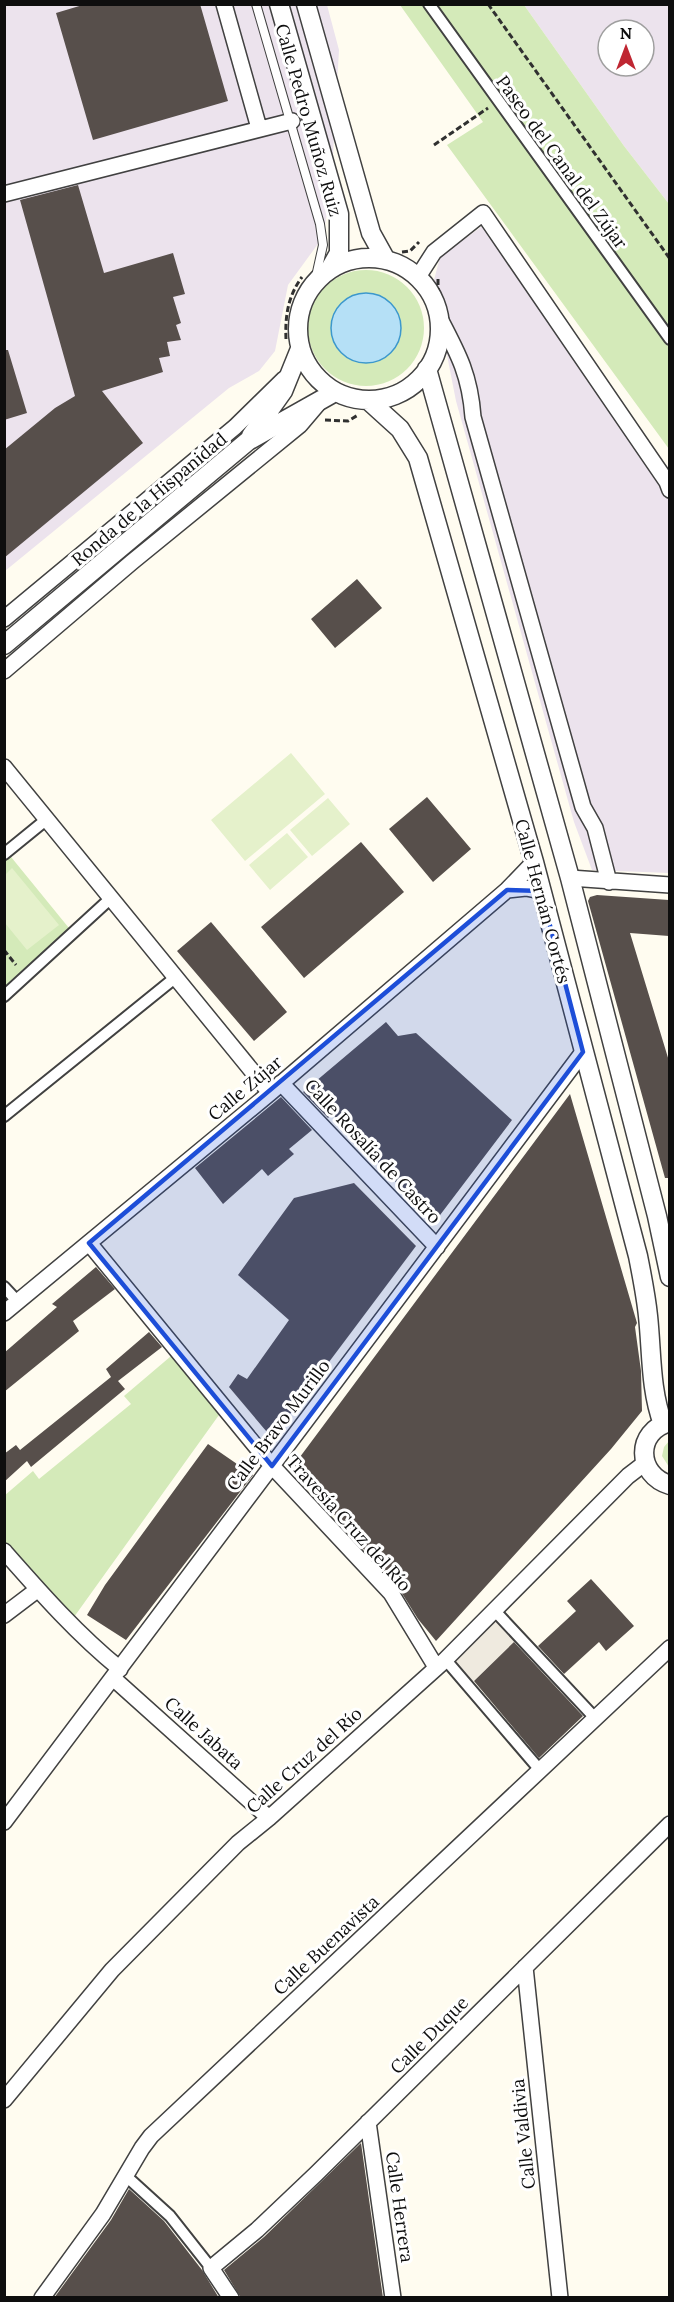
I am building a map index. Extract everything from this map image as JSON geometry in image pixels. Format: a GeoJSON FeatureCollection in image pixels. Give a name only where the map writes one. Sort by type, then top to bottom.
{"type":"FeatureCollection","features":[{"type":"Feature","properties":{"kind":"street"},"geometry":{"type":"LineString","coordinates":[[224,4],[259,128]]}},
{"type":"Feature","properties":{"kind":"street"},"geometry":{"type":"LineString","coordinates":[[279,4],[339,214],[339,253],[311,276],[292,347],[320,381],[328,396]]}},
{"type":"Feature","properties":{"kind":"street"},"geometry":{"type":"LineString","coordinates":[[306,4],[371,233],[383,255],[418,277],[433,296],[442,324],[460,355],[468,378],[473,417],[583,807],[595,828],[609,882]]}},
{"type":"Feature","properties":{"kind":"street","name":"Paseo del Canal del Zújar"},"geometry":{"type":"LineString","coordinates":[[429,4],[669,339]]}},
{"type":"Feature","properties":{"kind":"street"},"geometry":{"type":"LineString","coordinates":[[4,194],[292,121]]}},
{"type":"Feature","properties":{"kind":"street"},"geometry":{"type":"LineString","coordinates":[[418,277],[434,252],[483,213],[668,482],[669,490]]}},
{"type":"Feature","properties":{"kind":"street"},"geometry":{"type":"LineString","coordinates":[[325,265],[383,255]]}},
{"type":"Feature","properties":{"kind":"street"},"geometry":{"type":"LineString","coordinates":[[4,671],[300,424],[328,396],[372,403],[414,385],[427,373],[434,359],[442,324]]}},
{"type":"Feature","properties":{"kind":"street","name":"Ronda de la Hispanidad"},"geometry":{"type":"LineString","coordinates":[[248,441],[283,391],[289,375],[292,347]]}},
{"type":"Feature","properties":{"kind":"street","name":"Calle Hernán Cortés"},"geometry":{"type":"LineString","coordinates":[[427,373],[570,878],[652,1197],[669,1277]]}},
{"type":"Feature","properties":{"kind":"street","name":"Ronda de la Hispanidad"},"geometry":{"type":"LineString","coordinates":[[4,620],[235,427],[289,375]]}},
{"type":"Feature","properties":{"kind":"street","name":"Ronda de la Hispanidad"},"geometry":{"type":"LineString","coordinates":[[4,645],[248,441],[328,396]]}},
{"type":"Feature","properties":{"kind":"street","name":"Calle Hernán Cortés"},"geometry":{"type":"LineString","coordinates":[[372,403],[400,429],[418,458],[534,862],[640,1268],[648,1315],[657,1408],[666,1423]]}},
{"type":"Feature","properties":{"kind":"street","name":"Calle Rosalía de Castro"},"geometry":{"type":"LineString","coordinates":[[4,767],[176,977],[276,1088],[437,1247]]}},
{"type":"Feature","properties":{"kind":"street"},"geometry":{"type":"LineString","coordinates":[[4,854],[47,819]]}},
{"type":"Feature","properties":{"kind":"street","name":"Calle Zújar"},"geometry":{"type":"LineString","coordinates":[[4,1313],[276,1088],[507,890],[534,862]]}},
{"type":"Feature","properties":{"kind":"street"},"geometry":{"type":"LineString","coordinates":[[570,878],[669,885]]}},
{"type":"Feature","properties":{"kind":"street"},"geometry":{"type":"LineString","coordinates":[[507,890],[526,888],[541,891]]}},
{"type":"Feature","properties":{"kind":"street"},"geometry":{"type":"LineString","coordinates":[[4,996],[111,898]]}},
{"type":"Feature","properties":{"kind":"street"},"geometry":{"type":"LineString","coordinates":[[4,1116],[176,977]]}},
{"type":"Feature","properties":{"kind":"street","name":"Calle Bravo Murillo"},"geometry":{"type":"LineString","coordinates":[[4,1822],[583,1052]]}},
{"type":"Feature","properties":{"kind":"street","name":"Travesía Cruz del Río"},"geometry":{"type":"LineString","coordinates":[[89,1243],[272,1466],[391,1593],[441,1664]]}},
{"type":"Feature","properties":{"kind":"street"},"geometry":{"type":"LineString","coordinates":[[4,1287],[18,1302]]}},
{"type":"Feature","properties":{"kind":"street"},"geometry":{"type":"LineString","coordinates":[[666,1423],[654,1429],[644,1448],[645,1463],[653,1477],[669,1485]]}},
{"type":"Feature","properties":{"kind":"street","name":"Calle Cruz del Río"},"geometry":{"type":"LineString","coordinates":[[4,2100],[112,1970],[238,1843],[441,1664],[628,1476],[645,1463]]}},
{"type":"Feature","properties":{"kind":"street","name":"Calle Jabata"},"geometry":{"type":"LineString","coordinates":[[4,1551],[116,1673],[269,1818]]}},
{"type":"Feature","properties":{"kind":"street"},"geometry":{"type":"LineString","coordinates":[[4,1616],[38,1590]]}},
{"type":"Feature","properties":{"kind":"street"},"geometry":{"type":"LineString","coordinates":[[494,1610],[595,1718]]}},
{"type":"Feature","properties":{"kind":"street","name":"Calle Buenavista"},"geometry":{"type":"LineString","coordinates":[[42,2298],[103,2214],[151,2136],[669,1648]]}},
{"type":"Feature","properties":{"kind":"street"},"geometry":{"type":"LineString","coordinates":[[441,1664],[540,1770]]}},
{"type":"Feature","properties":{"kind":"street","name":"Calle Duque"},"geometry":{"type":"LineString","coordinates":[[211,2268],[257,2230],[669,1824]]}},
{"type":"Feature","properties":{"kind":"street","name":"Calle Valdivia"},"geometry":{"type":"LineString","coordinates":[[525,1967],[560,2298]]}},
{"type":"Feature","properties":{"kind":"street","name":"Calle Herrera"},"geometry":{"type":"LineString","coordinates":[[368,2122],[393,2298]]}},
{"type":"Feature","properties":{"kind":"street"},"geometry":{"type":"LineString","coordinates":[[126,2176],[170,2217],[211,2268],[231,2298]]}},
{"type":"Feature","properties":{"kind":"lane","name":"Calle Pedro Muñoz Ruiz"},"geometry":{"type":"LineString","coordinates":[[256,4],[292,121],[320,224],[325,265]]}},
{"type":"Feature","properties":{"kind":"path"},"geometry":{"type":"LineString","coordinates":[[488,4],[669,259]]}},
{"type":"Feature","properties":{"kind":"path"},"geometry":{"type":"LineString","coordinates":[[383,255],[410,251],[422,240]]}},
{"type":"Feature","properties":{"kind":"path"},"geometry":{"type":"LineString","coordinates":[[292,347],[285,326],[294,288],[325,265]]}},
{"type":"Feature","properties":{"kind":"path"},"geometry":{"type":"LineString","coordinates":[[439,273],[438,290],[442,324]]}},
{"type":"Feature","properties":{"kind":"path"},"geometry":{"type":"LineString","coordinates":[[300,424],[321,419],[348,422],[372,403],[408,393],[427,373]]}},
{"type":"Feature","properties":{"kind":"path"},"geometry":{"type":"LineString","coordinates":[[4,950],[26,976]]}},
{"type":"Feature","properties":{"kind":"highlighted area"},"geometry":{"type":"Polygon","coordinates":[[[507,890],[541,891],[583,1052],[272,1466],[89,1243],[507,890]]]}},
{"type":"Feature","properties":{"kind":"shaded area"},"geometry":{"type":"Polygon","coordinates":[[[5,5],[327,5],[339,50],[331,190],[323,237],[288,285],[275,351],[259,371],[229,388],[5,571],[5,5]]]}},
{"type":"Feature","properties":{"kind":"shaded area"},"geometry":{"type":"Polygon","coordinates":[[[524,5],[669,5],[669,204],[624,146],[524,5]]]}},
{"type":"Feature","properties":{"kind":"shaded area"},"geometry":{"type":"Polygon","coordinates":[[[492,219],[669,469],[669,873],[592,870],[574,822],[456,401],[433,284],[440,257],[492,219]]]}},
{"type":"Feature","properties":{"kind":"shaded area"},"geometry":{"type":"Polygon","coordinates":[[[494,1610],[520,1637],[468,1686],[445,1660],[494,1610]]]}},
{"type":"Feature","properties":{"kind":"green space"},"geometry":{"type":"Polygon","coordinates":[[[400,5],[524,5],[624,146],[669,204],[669,449],[447,145],[483,122],[400,5]]]}},
{"type":"Feature","properties":{"kind":"green space"},"geometry":{"type":"Polygon","coordinates":[[[366,270],[388,274],[407,287],[420,306],[424,328],[420,350],[407,369],[388,382],[366,386],[344,382],[325,369],[312,350],[308,328],[312,306],[325,287],[344,274],[366,270]]]}},
{"type":"Feature","properties":{"kind":"green space"},"geometry":{"type":"Polygon","coordinates":[[[291,753],[325,794],[245,861],[211,820],[291,753]]]}},
{"type":"Feature","properties":{"kind":"green space"},"geometry":{"type":"Polygon","coordinates":[[[328,798],[350,824],[312,856],[290,830],[328,798]]]}},
{"type":"Feature","properties":{"kind":"green space"},"geometry":{"type":"Polygon","coordinates":[[[287,833],[308,857],[270,890],[249,865],[287,833]]]}},
{"type":"Feature","properties":{"kind":"green space"},"geometry":{"type":"Polygon","coordinates":[[[7,852],[73,933],[5,996],[4,854],[7,852]]]}},
{"type":"Feature","properties":{"kind":"green space"},"geometry":{"type":"Polygon","coordinates":[[[12,868],[59,925],[27,950],[5,923],[5,875],[12,868]]]}},
{"type":"Feature","properties":{"kind":"green space"},"geometry":{"type":"Polygon","coordinates":[[[177,1351],[224,1408],[69,1624],[5,1551],[4,1496],[33,1471],[39,1479],[131,1404],[124,1396],[177,1351]]]}},
{"type":"Feature","properties":{"kind":"green space"},"geometry":{"type":"Polygon","coordinates":[[[669,1441],[669,1467],[662,1456],[664,1447],[669,1441]]]}},
{"type":"Feature","properties":{"kind":"water"},"geometry":{"type":"Polygon","coordinates":[[[373,293],[386,299],[395,308],[399,314],[401,328],[399,342],[391,353],[380,361],[359,363],[341,353],[333,342],[331,321],[341,303],[352,295],[373,293]]]}},
{"type":"Feature","properties":{"kind":"building"},"geometry":{"type":"Polygon","coordinates":[[[86,4],[200,4],[228,101],[93,140],[56,13],[86,4]]]}},
{"type":"Feature","properties":{"kind":"building"},"geometry":{"type":"Polygon","coordinates":[[[78,185],[104,273],[173,253],[185,294],[173,297],[181,323],[176,325],[181,340],[167,342],[170,356],[159,358],[163,372],[102,391],[143,443],[4,558],[4,450],[55,408],[75,396],[20,200],[78,185]]]}},
{"type":"Feature","properties":{"kind":"building"},"geometry":{"type":"Polygon","coordinates":[[[4,350],[8,350],[27,413],[4,420],[4,350]]]}},
{"type":"Feature","properties":{"kind":"building"},"geometry":{"type":"Polygon","coordinates":[[[357,579],[382,608],[335,648],[311,619],[357,579]]]}},
{"type":"Feature","properties":{"kind":"building"},"geometry":{"type":"Polygon","coordinates":[[[427,797],[471,849],[433,882],[389,829],[427,797]]]}},
{"type":"Feature","properties":{"kind":"building"},"geometry":{"type":"Polygon","coordinates":[[[361,842],[404,892],[304,978],[261,927],[361,842]]]}},
{"type":"Feature","properties":{"kind":"building"},"geometry":{"type":"Polygon","coordinates":[[[597,895],[669,900],[669,936],[630,933],[669,1061],[669,1178],[665,1178],[588,901],[590,897],[597,895]]]}},
{"type":"Feature","properties":{"kind":"building"},"geometry":{"type":"Polygon","coordinates":[[[211,922],[287,1012],[254,1041],[177,951],[211,922]]]}},
{"type":"Feature","properties":{"kind":"building"},"geometry":{"type":"Polygon","coordinates":[[[386,1022],[398,1036],[416,1033],[512,1120],[434,1223],[332,1114],[328,1118],[303,1092],[386,1022]]]}},
{"type":"Feature","properties":{"kind":"building"},"geometry":{"type":"Polygon","coordinates":[[[570,1094],[637,1323],[635,1327],[641,1371],[642,1411],[611,1449],[436,1641],[418,1619],[398,1587],[355,1540],[294,1465],[570,1094]]]}},
{"type":"Feature","properties":{"kind":"building"},"geometry":{"type":"Polygon","coordinates":[[[281,1097],[312,1130],[289,1149],[294,1154],[268,1176],[262,1169],[223,1204],[195,1168],[281,1097]]]}},
{"type":"Feature","properties":{"kind":"building"},"geometry":{"type":"Polygon","coordinates":[[[354,1183],[416,1246],[272,1438],[229,1387],[238,1374],[247,1379],[289,1320],[238,1275],[294,1198],[354,1183]]]}},
{"type":"Feature","properties":{"kind":"building"},"geometry":{"type":"Polygon","coordinates":[[[96,1267],[115,1289],[73,1321],[79,1331],[4,1392],[4,1353],[57,1307],[52,1304],[96,1267]]]}},
{"type":"Feature","properties":{"kind":"building"},"geometry":{"type":"Polygon","coordinates":[[[149,1332],[162,1347],[118,1381],[125,1389],[31,1467],[27,1461],[4,1482],[4,1454],[16,1445],[20,1450],[111,1377],[106,1369],[149,1332]]]}},
{"type":"Feature","properties":{"kind":"building"},"geometry":{"type":"Polygon","coordinates":[[[208,1444],[253,1475],[126,1640],[87,1615],[105,1585],[208,1444]]]}},
{"type":"Feature","properties":{"kind":"building"},"geometry":{"type":"Polygon","coordinates":[[[591,1579],[634,1626],[606,1651],[599,1642],[564,1674],[538,1646],[576,1611],[567,1601],[591,1579]]]}},
{"type":"Feature","properties":{"kind":"building"},"geometry":{"type":"Polygon","coordinates":[[[514,1642],[583,1716],[539,1758],[474,1681],[514,1642]]]}},
{"type":"Feature","properties":{"kind":"building"},"geometry":{"type":"Polygon","coordinates":[[[361,2143],[383,2298],[241,2298],[224,2270],[264,2237],[361,2143]]]}},
{"type":"Feature","properties":{"kind":"building"},"geometry":{"type":"Polygon","coordinates":[[[129,2189],[164,2221],[202,2270],[219,2298],[54,2298],[111,2220],[129,2189]]]}}]}
